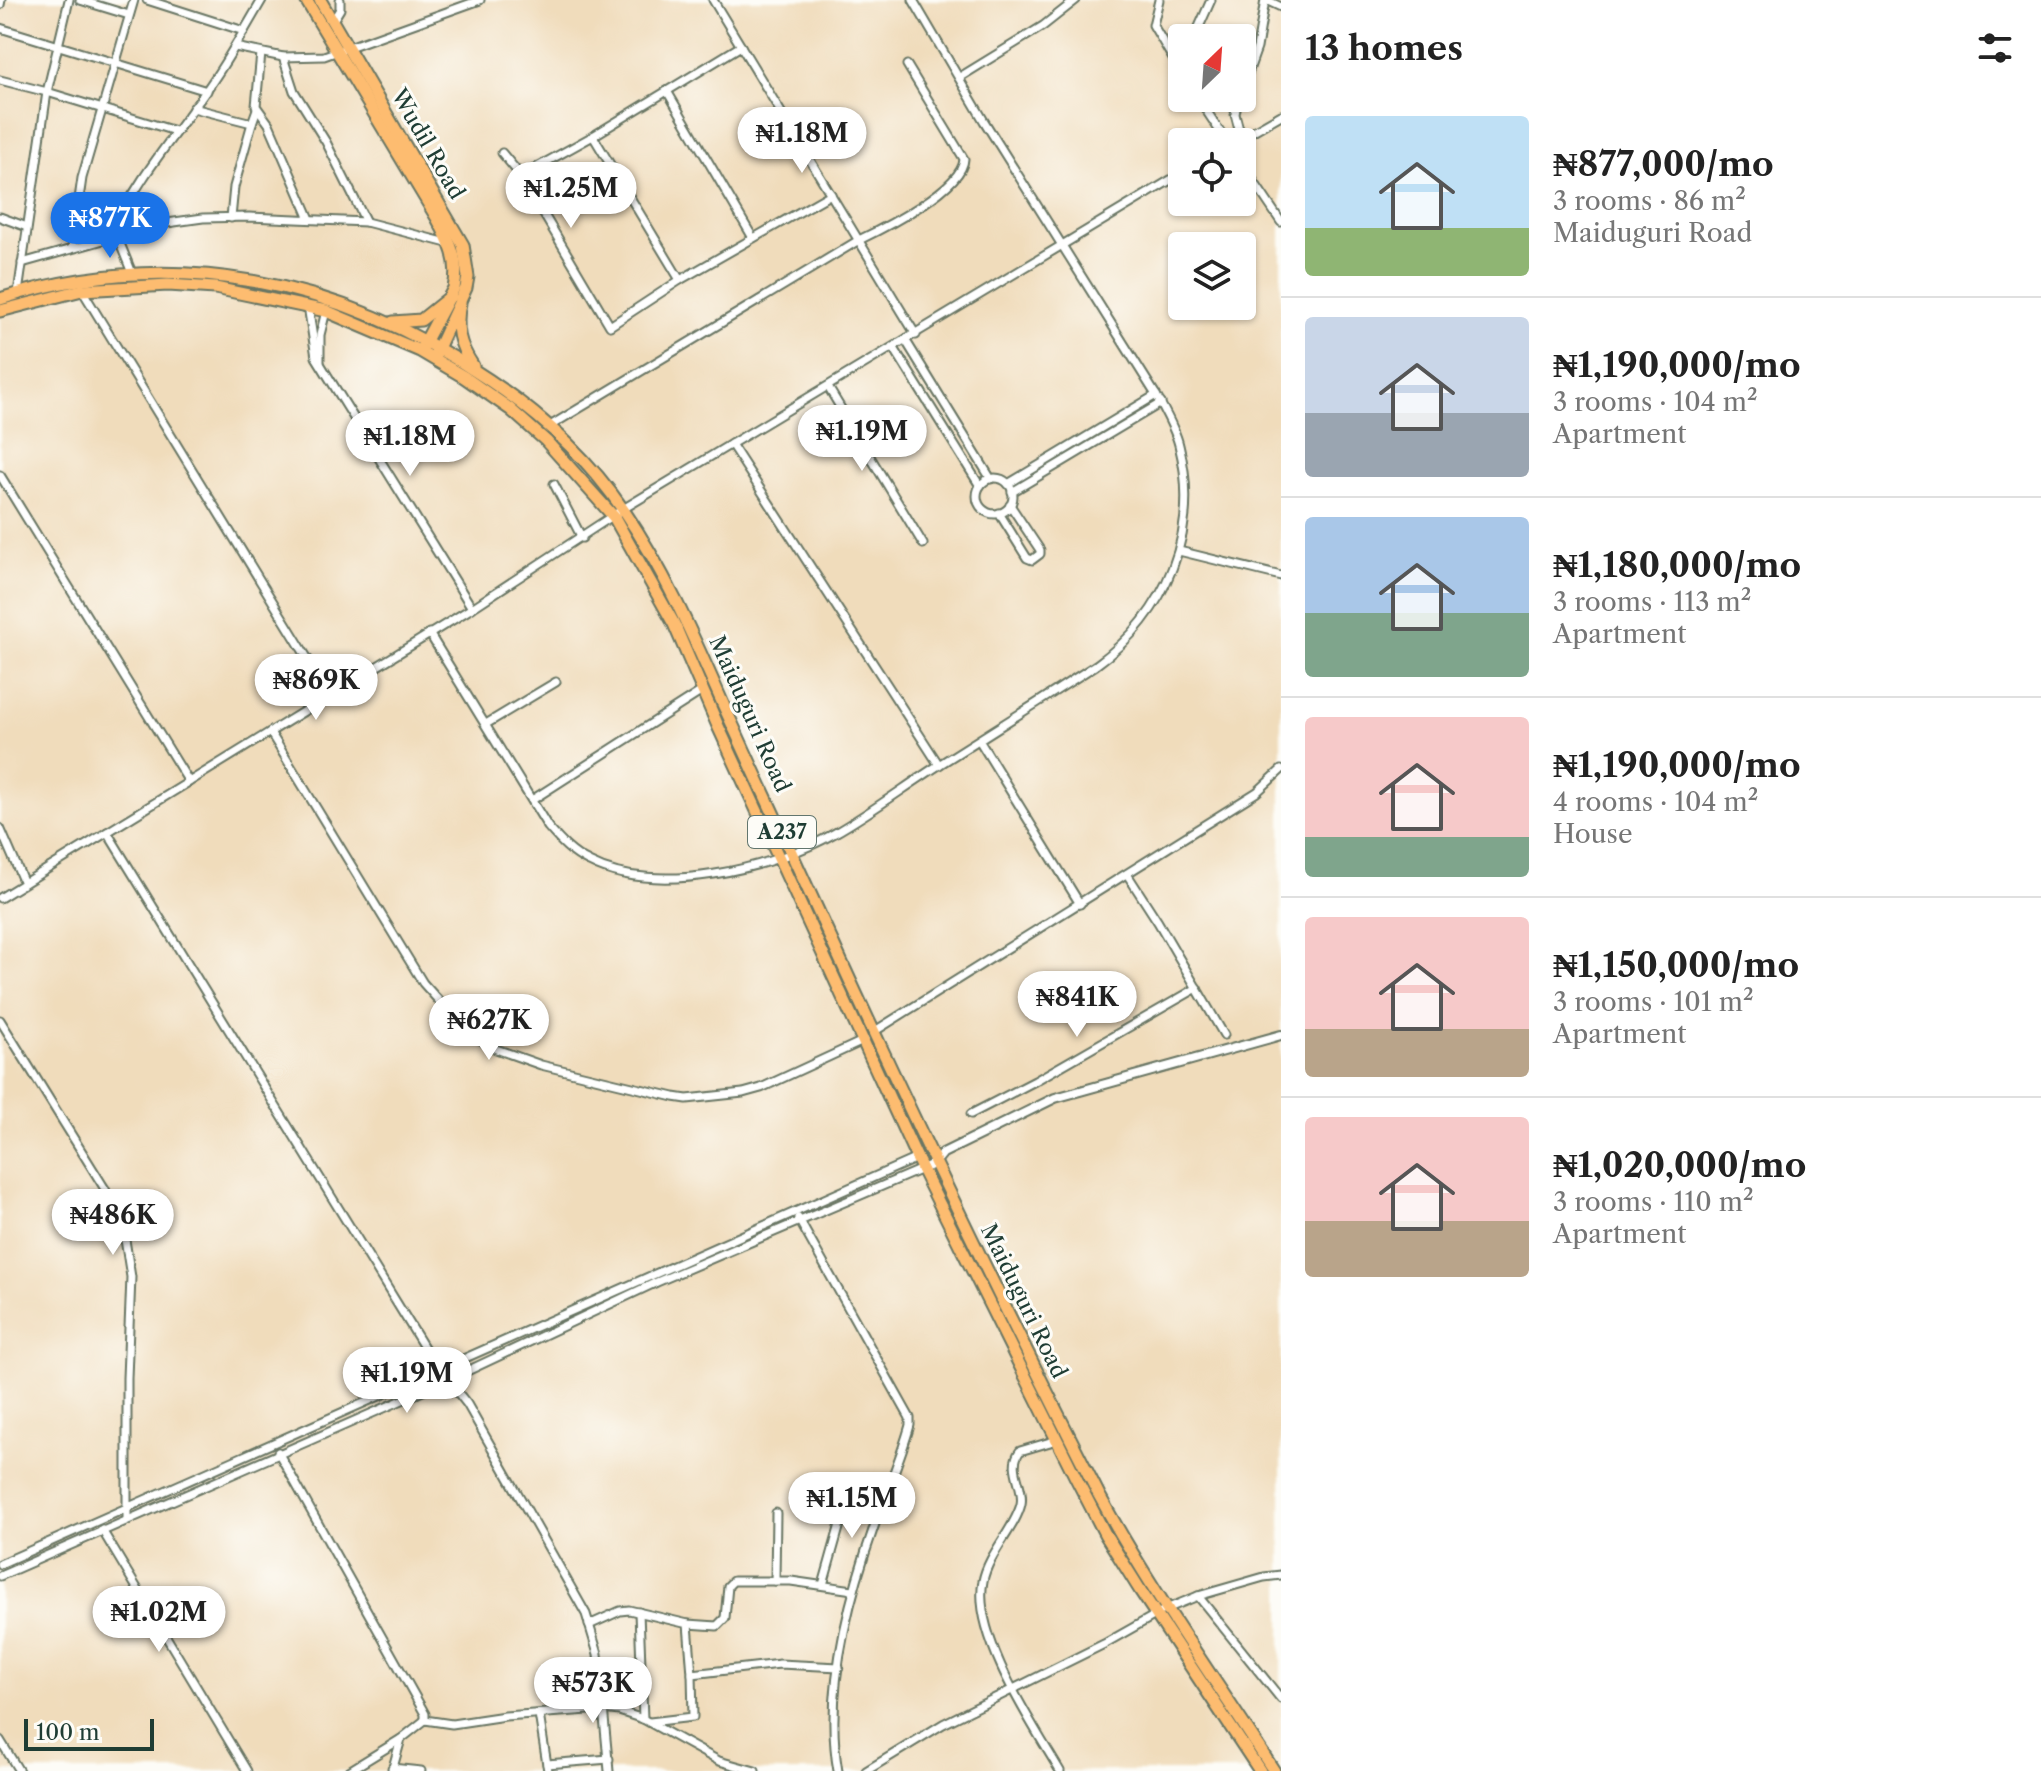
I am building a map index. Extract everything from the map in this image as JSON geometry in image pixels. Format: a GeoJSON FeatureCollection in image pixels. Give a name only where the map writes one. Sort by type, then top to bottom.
{"type":"FeatureCollection","features":[{"type":"Feature","properties":{"kind":"main road","name":"Wudil Road"},"geometry":{"type":"LineString","coordinates":[[306,0],[342,50],[442,216],[463,245],[468,277],[433,359]]}},
{"type":"Feature","properties":{"kind":"main road","name":"Wudil Road"},"geometry":{"type":"LineString","coordinates":[[320,0],[342,50]]}},
{"type":"Feature","properties":{"kind":"main road","name":"Wudil Road"},"geometry":{"type":"LineString","coordinates":[[423,346],[456,300],[457,277],[442,216]]}},
{"type":"Feature","properties":{"kind":"main road","name":"Maiduguri Road"},"geometry":{"type":"LineString","coordinates":[[0,299],[66,281],[132,273],[202,274],[277,285],[330,300],[387,321],[423,346],[433,359],[510,409],[619,513],[674,624],[702,691],[875,1031],[926,1161],[1057,1440],[1105,1534],[1274,1771]]}},
{"type":"Feature","properties":{"kind":"main road","name":"Maiduguri Road"},"geometry":{"type":"LineString","coordinates":[[0,311],[82,290],[120,286],[215,288],[308,306],[423,346],[439,347],[550,426],[661,571],[865,1040],[1161,1612],[1260,1771]]}},
{"type":"Feature","properties":{"kind":"main road"},"geometry":{"type":"LineString","coordinates":[[387,321],[410,323],[421,320],[456,300],[457,330],[462,348],[478,373]]}},
{"type":"Feature","properties":{"kind":"street"},"geometry":{"type":"LineString","coordinates":[[18,293],[47,92],[69,0]]}},
{"type":"Feature","properties":{"kind":"street"},"geometry":{"type":"LineString","coordinates":[[80,0],[129,15]]}},
{"type":"Feature","properties":{"kind":"street"},"geometry":{"type":"LineString","coordinates":[[72,248],[82,178],[134,0]]}},
{"type":"Feature","properties":{"kind":"street"},"geometry":{"type":"LineString","coordinates":[[147,0],[244,31]]}},
{"type":"Feature","properties":{"kind":"street"},"geometry":{"type":"LineString","coordinates":[[132,273],[114,237],[123,212],[175,131],[207,91],[262,0]]}},
{"type":"Feature","properties":{"kind":"street"},"geometry":{"type":"LineString","coordinates":[[332,22],[340,9],[340,0]]}},
{"type":"Feature","properties":{"kind":"street"},"geometry":{"type":"LineString","coordinates":[[235,47],[283,57],[313,58],[480,0]]}},
{"type":"Feature","properties":{"kind":"street"},"geometry":{"type":"LineString","coordinates":[[713,0],[916,335]]}},
{"type":"Feature","properties":{"kind":"street"},"geometry":{"type":"LineString","coordinates":[[429,633],[548,827],[565,846],[590,863],[631,876],[687,877],[724,872],[785,856],[834,834],[1114,652],[1141,626],[1165,589],[1179,551],[1184,524],[1184,476],[1179,443],[1161,403],[984,121],[913,0]]}},
{"type":"Feature","properties":{"kind":"street"},"geometry":{"type":"LineString","coordinates":[[960,77],[1043,26],[1076,0]]}},
{"type":"Feature","properties":{"kind":"street"},"geometry":{"type":"LineString","coordinates":[[1159,0],[1153,25],[1168,48]]}},
{"type":"Feature","properties":{"kind":"street"},"geometry":{"type":"LineString","coordinates":[[1200,24],[1211,0]]}},
{"type":"Feature","properties":{"kind":"street"},"geometry":{"type":"LineString","coordinates":[[1256,51],[1265,0],[1281,7]]}},
{"type":"Feature","properties":{"kind":"street"},"geometry":{"type":"LineString","coordinates":[[0,28],[207,91]]}},
{"type":"Feature","properties":{"kind":"street"},"geometry":{"type":"LineString","coordinates":[[521,176],[741,46]]}},
{"type":"Feature","properties":{"kind":"street"},"geometry":{"type":"LineString","coordinates":[[261,53],[255,103],[269,124],[310,219]]}},
{"type":"Feature","properties":{"kind":"street"},"geometry":{"type":"LineString","coordinates":[[283,57],[294,91],[326,142],[366,222]]}},
{"type":"Feature","properties":{"kind":"street"},"geometry":{"type":"LineString","coordinates":[[550,426],[859,240],[903,219],[961,173],[964,159],[907,65]]}},
{"type":"Feature","properties":{"kind":"street"},"geometry":{"type":"LineString","coordinates":[[0,80],[175,131]]}},
{"type":"Feature","properties":{"kind":"street"},"geometry":{"type":"LineString","coordinates":[[667,91],[753,238]]}},
{"type":"Feature","properties":{"kind":"street"},"geometry":{"type":"LineString","coordinates":[[193,108],[252,123]]}},
{"type":"Feature","properties":{"kind":"street"},"geometry":{"type":"LineString","coordinates":[[231,218],[234,187],[257,109]]}},
{"type":"Feature","properties":{"kind":"street"},"geometry":{"type":"LineString","coordinates":[[1256,129],[1281,115]]}},
{"type":"Feature","properties":{"kind":"street"},"geometry":{"type":"LineString","coordinates":[[593,136],[680,280]]}},
{"type":"Feature","properties":{"kind":"street"},"geometry":{"type":"LineString","coordinates":[[502,153],[521,176],[610,326],[680,280],[831,194]]}},
{"type":"Feature","properties":{"kind":"street"},"geometry":{"type":"LineString","coordinates":[[0,898],[472,608],[731,444],[1168,181]]}},
{"type":"Feature","properties":{"kind":"street"},"geometry":{"type":"LineString","coordinates":[[1256,185],[1281,222]]}},
{"type":"Feature","properties":{"kind":"street"},"geometry":{"type":"LineString","coordinates":[[0,217],[27,227]]}},
{"type":"Feature","properties":{"kind":"street"},"geometry":{"type":"LineString","coordinates":[[22,263],[160,224],[231,218],[366,222],[451,244]]}},
{"type":"Feature","properties":{"kind":"street"},"geometry":{"type":"LineString","coordinates":[[82,290],[330,695]]}},
{"type":"Feature","properties":{"kind":"street"},"geometry":{"type":"LineString","coordinates":[[308,306],[312,342],[321,364],[472,608]]}},
{"type":"Feature","properties":{"kind":"street"},"geometry":{"type":"LineString","coordinates":[[321,364],[320,335],[326,311]]}},
{"type":"Feature","properties":{"kind":"street"},"geometry":{"type":"LineString","coordinates":[[906,341],[991,479]]}},
{"type":"Feature","properties":{"kind":"street"},"geometry":{"type":"LineString","coordinates":[[894,348],[980,486],[980,504],[986,511],[999,513],[1010,505]]}},
{"type":"Feature","properties":{"kind":"street"},"geometry":{"type":"LineString","coordinates":[[828,387],[923,544]]}},
{"type":"Feature","properties":{"kind":"street"},"geometry":{"type":"LineString","coordinates":[[1010,488],[1033,480],[1156,395]]}},
{"type":"Feature","properties":{"kind":"street"},"geometry":{"type":"LineString","coordinates":[[1010,488],[1028,472],[1161,403]]}},
{"type":"Feature","properties":{"kind":"street"},"geometry":{"type":"LineString","coordinates":[[951,440],[962,433]]}},
{"type":"Feature","properties":{"kind":"street"},"geometry":{"type":"LineString","coordinates":[[731,444],[939,765]]}},
{"type":"Feature","properties":{"kind":"street"},"geometry":{"type":"LineString","coordinates":[[1028,472],[1033,480]]}},
{"type":"Feature","properties":{"kind":"street"},"geometry":{"type":"LineString","coordinates":[[0,475],[189,782]]}},
{"type":"Feature","properties":{"kind":"street"},"geometry":{"type":"LineString","coordinates":[[980,486],[991,479],[1000,479],[1010,488],[1010,505],[1040,554],[1032,560],[1027,558],[999,513]]}},
{"type":"Feature","properties":{"kind":"street"},"geometry":{"type":"LineString","coordinates":[[554,484],[582,538]]}},
{"type":"Feature","properties":{"kind":"street"},"geometry":{"type":"LineString","coordinates":[[1179,551],[1281,576]]}},
{"type":"Feature","properties":{"kind":"street"},"geometry":{"type":"LineString","coordinates":[[486,724],[556,682]]}},
{"type":"Feature","properties":{"kind":"street"},"geometry":{"type":"LineString","coordinates":[[532,800],[702,691]]}},
{"type":"Feature","properties":{"kind":"street"},"geometry":{"type":"LineString","coordinates":[[270,732],[423,983],[466,1031],[496,1049],[541,1065],[687,1099],[761,1088],[865,1040]]}},
{"type":"Feature","properties":{"kind":"street"},"geometry":{"type":"LineString","coordinates":[[979,740],[1080,904]]}},
{"type":"Feature","properties":{"kind":"street"},"geometry":{"type":"LineString","coordinates":[[875,1031],[1257,792],[1281,770]]}},
{"type":"Feature","properties":{"kind":"street"},"geometry":{"type":"LineString","coordinates":[[0,828],[24,883]]}},
{"type":"Feature","properties":{"kind":"street"},"geometry":{"type":"LineString","coordinates":[[107,832],[438,1370]]}},
{"type":"Feature","properties":{"kind":"street"},"geometry":{"type":"LineString","coordinates":[[1127,874],[1224,1035]]}},
{"type":"Feature","properties":{"kind":"street"},"geometry":{"type":"LineString","coordinates":[[971,1114],[1197,988]]}},
{"type":"Feature","properties":{"kind":"street"},"geometry":{"type":"LineString","coordinates":[[0,1020],[105,1189],[123,1227],[131,1277],[127,1520]]}},
{"type":"Feature","properties":{"kind":"street"},"geometry":{"type":"LineString","coordinates":[[0,1564],[438,1370],[926,1161],[1055,1098],[1281,1035]]}},
{"type":"Feature","properties":{"kind":"street"},"geometry":{"type":"LineString","coordinates":[[0,1576],[448,1380],[798,1216]]}},
{"type":"Feature","properties":{"kind":"street"},"geometry":{"type":"LineString","coordinates":[[798,1216],[910,1418],[908,1434],[853,1590],[839,1667],[833,1744],[838,1771]]}},
{"type":"Feature","properties":{"kind":"street"},"geometry":{"type":"LineString","coordinates":[[448,1380],[467,1404],[586,1614],[598,1654],[609,1771]]}},
{"type":"Feature","properties":{"kind":"street"},"geometry":{"type":"LineString","coordinates":[[1057,1440],[1020,1451],[1016,1456],[1014,1463],[1021,1504],[983,1579],[981,1596],[990,1637],[1012,1688],[1060,1771]]}},
{"type":"Feature","properties":{"kind":"street"},"geometry":{"type":"LineString","coordinates":[[273,1443],[425,1714],[422,1725],[349,1771]]}},
{"type":"Feature","properties":{"kind":"street"},"geometry":{"type":"LineString","coordinates":[[823,1585],[846,1503],[852,1499],[884,1500]]}},
{"type":"Feature","properties":{"kind":"street"},"geometry":{"type":"LineString","coordinates":[[775,1581],[776,1513]]}},
{"type":"Feature","properties":{"kind":"street"},"geometry":{"type":"LineString","coordinates":[[98,1521],[247,1771]]}},
{"type":"Feature","properties":{"kind":"street"},"geometry":{"type":"LineString","coordinates":[[866,1771],[943,1724],[1104,1644],[1161,1612],[1198,1596],[1281,1575]]}},
{"type":"Feature","properties":{"kind":"street"},"geometry":{"type":"LineString","coordinates":[[589,1625],[620,1611],[639,1612],[688,1624],[717,1626],[722,1622],[730,1582],[775,1581],[853,1590]]}},
{"type":"Feature","properties":{"kind":"street"},"geometry":{"type":"LineString","coordinates":[[1198,1596],[1281,1699]]}},
{"type":"Feature","properties":{"kind":"street"},"geometry":{"type":"LineString","coordinates":[[639,1612],[646,1721]]}},
{"type":"Feature","properties":{"kind":"street"},"geometry":{"type":"LineString","coordinates":[[646,1721],[693,1717],[688,1624]]}},
{"type":"Feature","properties":{"kind":"street"},"geometry":{"type":"LineString","coordinates":[[692,1674],[780,1664],[839,1667]]}},
{"type":"Feature","properties":{"kind":"street"},"geometry":{"type":"LineString","coordinates":[[425,1720],[452,1724],[487,1717],[603,1709],[619,1711],[646,1721],[719,1761],[755,1771]]}},
{"type":"Feature","properties":{"kind":"street"},"geometry":{"type":"LineString","coordinates":[[539,1714],[547,1768],[609,1759]]}},
{"type":"Feature","properties":{"kind":"street"},"geometry":{"type":"LineString","coordinates":[[401,1739],[392,1770],[421,1771]]}},
{"type":"Feature","properties":{"kind":"street"},"geometry":{"type":"LineString","coordinates":[[0,1740],[19,1771]]}},
{"type":"Feature","properties":{"kind":"street"},"geometry":{"type":"LineString","coordinates":[[719,1761],[719,1771]]}}]}
